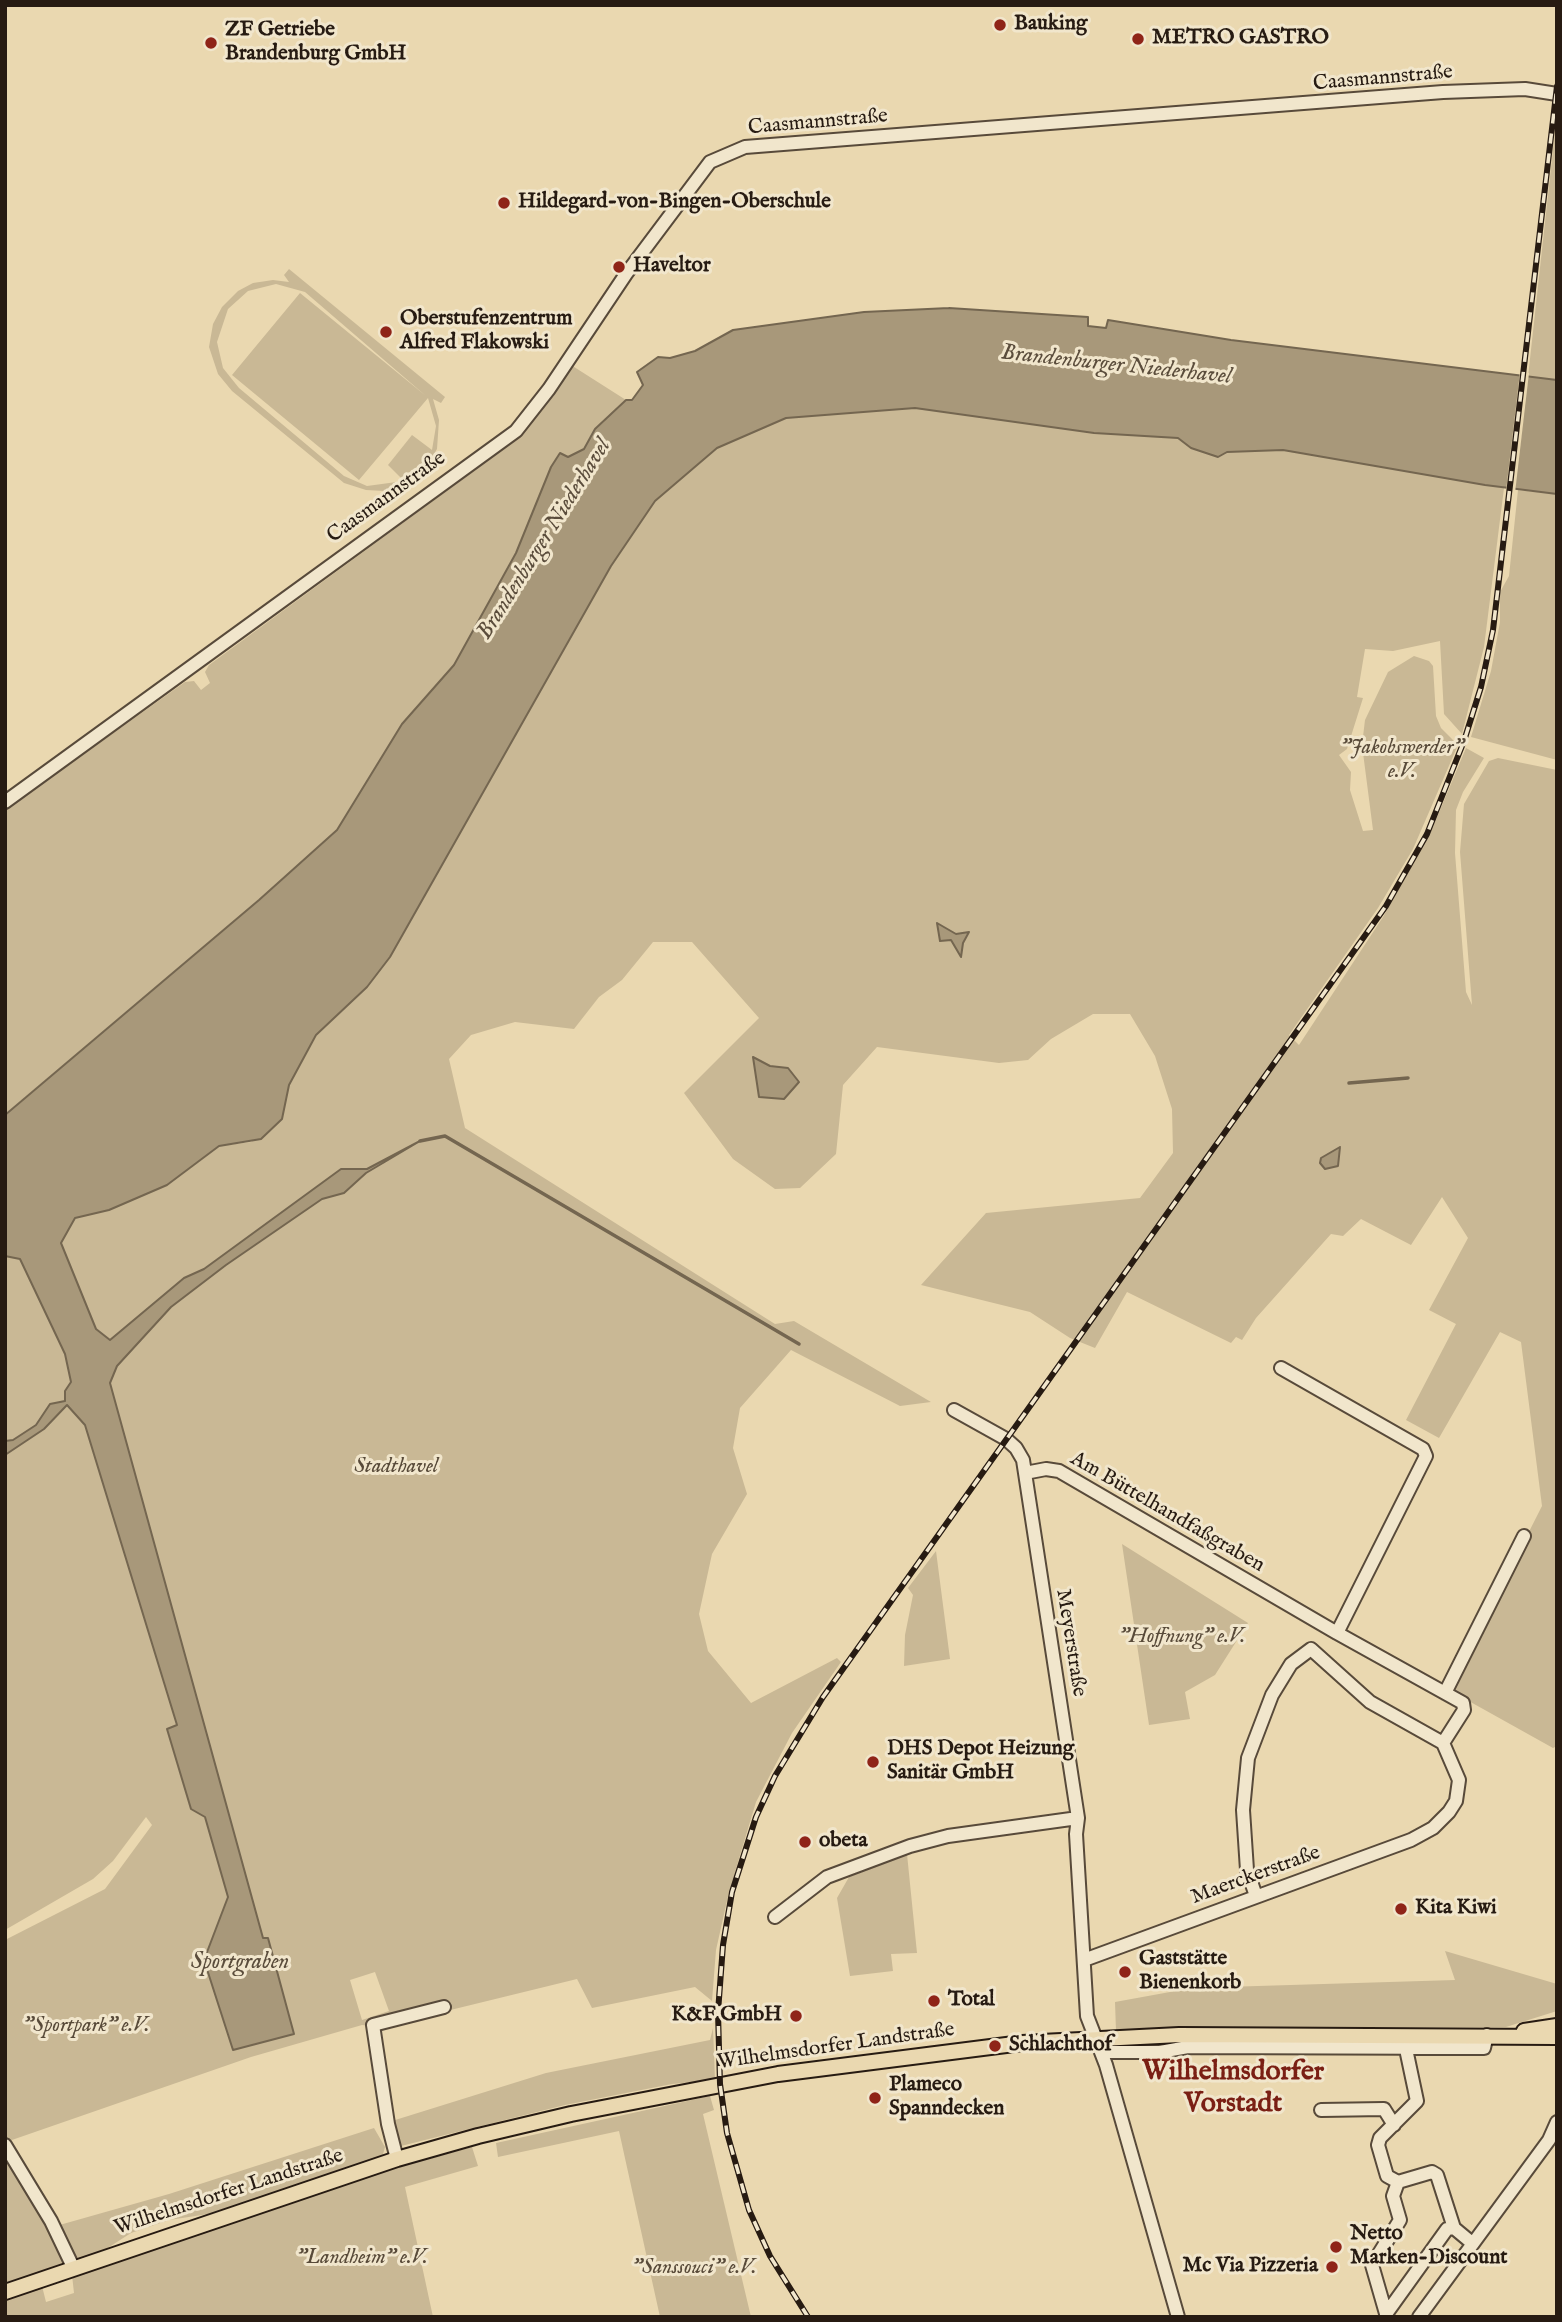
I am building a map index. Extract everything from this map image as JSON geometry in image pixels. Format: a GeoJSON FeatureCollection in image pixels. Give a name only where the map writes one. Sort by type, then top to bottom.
{"type":"FeatureCollection","features":[{"type":"Feature","properties":{"kind":"main road","name":"Wilhelmsdorfer Landstraße"},"geometry":{"type":"LineString","coordinates":[[5,2292],[397,2160],[571,2114],[778,2074],[963,2049],[1098,2046],[1178,2035],[1399,2044],[1557,2026]]}},
{"type":"Feature","properties":{"kind":"main road","name":"Wilhelmsdorfer Landstraße"},"geometry":{"type":"LineString","coordinates":[[1491,2035],[1557,2037]]}},
{"type":"Feature","properties":{"kind":"street","name":"Caasmannstraße"},"geometry":{"type":"LineString","coordinates":[[5,802],[516,431],[549,389],[626,274],[710,162],[745,147],[1443,92],[1525,89],[1557,94]]}},
{"type":"Feature","properties":{"kind":"street"},"geometry":{"type":"LineString","coordinates":[[1281,1368],[1388,1431],[1397,1433],[1423,1449],[1426,1456],[1337,1633]]}},
{"type":"Feature","properties":{"kind":"street"},"geometry":{"type":"LineString","coordinates":[[954,1410],[1016,1448],[1025,1474]]}},
{"type":"Feature","properties":{"kind":"street","name":"Am Büttelhandfaßgraben"},"geometry":{"type":"LineString","coordinates":[[1025,1474],[1046,1469],[1059,1471],[1463,1703],[1464,1710],[1443,1743]]}},
{"type":"Feature","properties":{"kind":"street","name":"Meyerstraße"},"geometry":{"type":"LineString","coordinates":[[1025,1474],[1078,1818],[1076,1834],[1087,2016],[1178,2317]]}},
{"type":"Feature","properties":{"kind":"street"},"geometry":{"type":"LineString","coordinates":[[1445,1693],[1524,1536]]}},
{"type":"Feature","properties":{"kind":"street"},"geometry":{"type":"LineString","coordinates":[[1256,1896],[1247,1870],[1243,1810],[1248,1758],[1272,1695],[1291,1664],[1311,1649],[1370,1702],[1443,1743]]}},
{"type":"Feature","properties":{"kind":"street","name":"Maerckerstraße"},"geometry":{"type":"LineString","coordinates":[[1084,1960],[1411,1840],[1438,1823],[1449,1812],[1459,1791],[1456,1770],[1443,1743]]}},
{"type":"Feature","properties":{"kind":"street"},"geometry":{"type":"LineString","coordinates":[[775,1917],[827,1877],[910,1846],[948,1836],[1078,1818]]}},
{"type":"Feature","properties":{"kind":"street"},"geometry":{"type":"LineString","coordinates":[[397,2160],[388,2124],[373,2025],[444,2007]]}},
{"type":"Feature","properties":{"kind":"street"},"geometry":{"type":"LineString","coordinates":[[1399,2044],[1417,2101],[1380,2138],[1378,2145],[1384,2168],[1387,2176],[1398,2182],[1432,2172],[1437,2175],[1454,2228],[1472,2243]]}},
{"type":"Feature","properties":{"kind":"street"},"geometry":{"type":"LineString","coordinates":[[1321,2110],[1384,2109],[1394,2124]]}},
{"type":"Feature","properties":{"kind":"street"},"geometry":{"type":"LineString","coordinates":[[1419,2317],[1549,2140],[1557,2122]]}},
{"type":"Feature","properties":{"kind":"street"},"geometry":{"type":"LineString","coordinates":[[5,2145],[51,2221],[73,2267]]}},
{"type":"Feature","properties":{"kind":"street"},"geometry":{"type":"LineString","coordinates":[[1387,2316],[1372,2266],[1400,2220],[1393,2196],[1398,2182]]}},
{"type":"Feature","properties":{"kind":"street"},"geometry":{"type":"LineString","coordinates":[[1387,2316],[1447,2229],[1454,2228]]}},
{"type":"Feature","properties":{"kind":"green space"},"geometry":{"type":"Polygon","coordinates":[[[1557,113],[1557,380],[1528,377],[1557,113]]]}},
{"type":"Feature","properties":{"kind":"green space"},"geometry":{"type":"Polygon","coordinates":[[[289,269],[445,397],[441,403],[433,399],[439,420],[437,449],[425,469],[406,485],[384,491],[366,490],[344,483],[232,391],[218,374],[209,347],[213,324],[222,307],[238,291],[253,283],[273,280],[289,282],[284,275],[289,269]],[[276,284],[248,291],[228,309],[217,342],[223,368],[239,388],[344,476],[367,486],[404,481],[388,465],[412,435],[432,450],[436,426],[428,398],[359,480],[232,375],[300,293],[426,396],[305,292],[276,284]]]}},
{"type":"Feature","properties":{"kind":"green space"},"geometry":{"type":"Polygon","coordinates":[[[571,365],[626,400],[595,429],[584,449],[568,457],[560,453],[551,467],[516,553],[454,665],[402,724],[337,830],[259,900],[5,1114],[5,810],[185,682],[194,681],[201,690],[210,683],[205,672],[209,665],[516,440],[571,365]]]}},
{"type":"Feature","properties":{"kind":"green space"},"geometry":{"type":"Polygon","coordinates":[[[915,408],[1094,433],[1179,438],[1191,448],[1227,452],[1283,450],[1504,488],[1484,647],[1462,734],[1444,714],[1440,641],[1393,651],[1365,649],[1357,697],[1363,698],[1347,749],[1339,755],[1351,772],[1350,790],[1363,831],[1373,830],[1362,745],[1365,720],[1388,672],[1414,656],[1429,661],[1433,666],[1436,716],[1441,728],[1458,745],[1413,849],[1378,908],[1289,1035],[1299,1045],[1383,917],[1430,834],[1466,748],[1484,758],[1463,792],[1456,810],[1455,853],[1466,992],[1472,1005],[1460,852],[1464,804],[1489,761],[1498,758],[1557,770],[1557,1746],[1553,1748],[1449,1690],[1542,1506],[1521,1342],[1500,1332],[1439,1438],[1406,1420],[1456,1324],[1429,1310],[1468,1238],[1442,1197],[1411,1245],[1361,1219],[1343,1236],[1331,1234],[1256,1318],[1242,1340],[1236,1337],[1231,1343],[1127,1292],[1095,1348],[1070,1338],[1030,1312],[921,1285],[986,1213],[1140,1198],[1173,1153],[1172,1109],[1155,1056],[1130,1014],[1093,1014],[1051,1039],[1028,1060],[999,1063],[877,1047],[843,1085],[836,1154],[800,1188],[775,1189],[733,1159],[684,1093],[759,1018],[692,942],[653,942],[622,980],[599,997],[574,1029],[515,1022],[471,1035],[449,1059],[465,1128],[775,1324],[794,1321],[931,1402],[900,1406],[791,1350],[740,1408],[733,1448],[747,1494],[712,1554],[699,1614],[708,1651],[751,1703],[837,1658],[841,1662],[792,1733],[756,1802],[729,1892],[716,1950],[712,2001],[695,1987],[592,2008],[577,1979],[381,2027],[362,2025],[251,2057],[9,2141],[5,2136],[5,1940],[105,1889],[152,1825],[146,1817],[113,1861],[93,1879],[5,1930],[5,1256],[19,1258],[76,1218],[109,1210],[167,1185],[219,1146],[251,1142],[282,1119],[289,1085],[317,1035],[367,987],[390,957],[611,566],[655,501],[717,448],[786,418],[915,408]],[[754,1058],[759,1096],[788,1068],[770,1066],[754,1058]],[[174,1715],[177,1725],[167,1729],[191,1809],[205,1817],[228,1897],[204,1960],[233,2050],[263,1939],[174,1715]],[[375,1972],[350,1980],[362,2020],[389,2011],[375,1972]]]}},
{"type":"Feature","properties":{"kind":"green space"},"geometry":{"type":"Polygon","coordinates":[[[1518,490],[1557,494],[1557,760],[1471,737],[1491,671],[1500,622],[1500,592],[1509,576],[1518,490]]]}},
{"type":"Feature","properties":{"kind":"green space","name":"\"Hoffnung\" e.V."},"geometry":{"type":"Polygon","coordinates":[[[1122,1544],[1248,1623],[1215,1675],[1185,1692],[1190,1719],[1149,1725],[1122,1544]]]}},
{"type":"Feature","properties":{"kind":"green space"},"geometry":{"type":"Polygon","coordinates":[[[936,1551],[950,1659],[904,1666],[905,1635],[913,1595],[908,1588],[936,1551]]]}},
{"type":"Feature","properties":{"kind":"green space"},"geometry":{"type":"Polygon","coordinates":[[[907,1854],[917,1953],[891,1954],[893,1971],[850,1976],[837,1898],[849,1877],[907,1854]]]}},
{"type":"Feature","properties":{"kind":"green space"},"geometry":{"type":"Polygon","coordinates":[[[1445,1951],[1557,1984],[1557,2011],[1506,2027],[1210,2027],[1116,2031],[1115,2002],[1192,1988],[1455,1980],[1445,1951]]]}},
{"type":"Feature","properties":{"kind":"green space"},"geometry":{"type":"Polygon","coordinates":[[[713,2028],[715,2080],[672,2084],[565,2105],[401,2146],[392,2121],[546,2073],[710,2040],[713,2028]]]}},
{"type":"Feature","properties":{"kind":"green space","name":"\"Sanssouci\" e.V."},"geometry":{"type":"Polygon","coordinates":[[[710,2096],[714,2110],[703,2114],[751,2317],[660,2317],[619,2131],[498,2157],[496,2143],[710,2096]]]}},
{"type":"Feature","properties":{"kind":"green space"},"geometry":{"type":"Polygon","coordinates":[[[374,2128],[385,2147],[382,2158],[215,2213],[169,2220],[131,2233],[106,2249],[5,2284],[5,2152],[56,2226],[169,2194],[374,2128]]]}},
{"type":"Feature","properties":{"kind":"green space","name":"\"Landheim\" e.V."},"geometry":{"type":"Polygon","coordinates":[[[472,2147],[478,2166],[405,2187],[433,2317],[5,2317],[5,2299],[42,2286],[46,2302],[74,2293],[72,2275],[399,2167],[472,2147]]]}},
{"type":"Feature","properties":{"kind":"water"},"geometry":{"type":"Polygon","coordinates":[[[949,308],[1088,317],[1088,326],[1106,328],[1108,320],[1231,340],[1557,380],[1557,494],[1485,485],[1283,450],[1227,452],[1218,457],[1191,448],[1178,438],[1094,433],[915,408],[786,418],[717,448],[655,501],[611,566],[390,957],[367,987],[316,1035],[289,1085],[282,1119],[261,1139],[219,1146],[167,1185],[109,1210],[75,1218],[61,1243],[96,1329],[110,1340],[184,1278],[204,1269],[341,1169],[367,1169],[420,1141],[366,1173],[344,1193],[322,1199],[226,1265],[171,1307],[117,1366],[110,1383],[263,1938],[268,1938],[294,2034],[233,2050],[204,1960],[228,1897],[205,1817],[191,1809],[167,1729],[177,1725],[85,1425],[67,1405],[44,1429],[5,1455],[5,1441],[13,1440],[36,1425],[50,1404],[65,1401],[65,1391],[71,1382],[65,1354],[20,1259],[5,1256],[5,1115],[259,900],[337,830],[402,724],[454,665],[516,553],[551,467],[560,453],[568,457],[584,449],[595,429],[626,400],[632,400],[643,385],[637,372],[658,357],[670,358],[695,351],[733,330],[864,312],[949,308]]]}},
{"type":"Feature","properties":{"kind":"water"},"geometry":{"type":"Polygon","coordinates":[[[937,923],[956,934],[969,932],[963,943],[961,957],[951,940],[940,941],[937,923]]]}},
{"type":"Feature","properties":{"kind":"water"},"geometry":{"type":"Polygon","coordinates":[[[753,1057],[770,1066],[788,1068],[799,1082],[784,1099],[759,1097],[753,1057]]]}},
{"type":"Feature","properties":{"kind":"water"},"geometry":{"type":"Polygon","coordinates":[[[1340,1147],[1338,1166],[1325,1169],[1320,1163],[1321,1158],[1340,1147]]]}},
{"type":"Feature","properties":{"kind":"pier"},"geometry":{"type":"Polygon","coordinates":[[[1520,372],[1529,373],[1515,493],[1506,491],[1520,372]]]}},
{"type":"Feature","properties":{"kind":"waterway"},"geometry":{"type":"LineString","coordinates":[[1349,1083],[1408,1078]]}},
{"type":"Feature","properties":{"kind":"waterway"},"geometry":{"type":"LineString","coordinates":[[420,1141],[445,1136],[799,1344]]}},
{"type":"Feature","properties":{"kind":"railway"},"geometry":{"type":"LineString","coordinates":[[808,2317],[770,2256],[749,2210],[727,2133],[720,2084],[718,2012],[723,1945],[732,1892],[756,1817],[775,1776],[823,1697],[1386,906],[1427,834],[1464,741],[1481,687],[1493,630],[1557,86]]}},
{"type":"Feature","properties":{"kind":"place","name":"Bauking"},"geometry":{"type":"Point","coordinates":[1000,25]}},
{"type":"Feature","properties":{"kind":"place","name":"METRO GASTRO"},"geometry":{"type":"Point","coordinates":[1138,39]}},
{"type":"Feature","properties":{"kind":"place","name":"ZF Getriebe Brandenburg GmbH"},"geometry":{"type":"Point","coordinates":[211,43]}},
{"type":"Feature","properties":{"kind":"place","name":"Hildegard-von-Bingen-Oberschule"},"geometry":{"type":"Point","coordinates":[504,203]}},
{"type":"Feature","properties":{"kind":"place","name":"Haveltor"},"geometry":{"type":"Point","coordinates":[619,267]}},
{"type":"Feature","properties":{"kind":"place","name":"Oberstufenzentrum Alfred Flakowski"},"geometry":{"type":"Point","coordinates":[386,332]}},
{"type":"Feature","properties":{"kind":"place","name":"DHS Depot Heizung Sanitär GmbH"},"geometry":{"type":"Point","coordinates":[873,1762]}},
{"type":"Feature","properties":{"kind":"place","name":"obeta"},"geometry":{"type":"Point","coordinates":[805,1842]}},
{"type":"Feature","properties":{"kind":"place","name":"Kita Kiwi"},"geometry":{"type":"Point","coordinates":[1401,1909]}},
{"type":"Feature","properties":{"kind":"place","name":"Gaststätte Bienenkorb"},"geometry":{"type":"Point","coordinates":[1125,1972]}},
{"type":"Feature","properties":{"kind":"place","name":"Total"},"geometry":{"type":"Point","coordinates":[934,2001]}},
{"type":"Feature","properties":{"kind":"place","name":"K&F GmbH"},"geometry":{"type":"Point","coordinates":[796,2016]}},
{"type":"Feature","properties":{"kind":"place","name":"Schlachthof"},"geometry":{"type":"Point","coordinates":[995,2046]}},
{"type":"Feature","properties":{"kind":"place","name":"Plameco Spanndecken"},"geometry":{"type":"Point","coordinates":[875,2098]}},
{"type":"Feature","properties":{"kind":"place","name":"Netto Marken-Discount"},"geometry":{"type":"Point","coordinates":[1336,2247]}},
{"type":"Feature","properties":{"kind":"place","name":"Mc Via Pizzeria"},"geometry":{"type":"Point","coordinates":[1332,2267]}},
{"type":"Feature","properties":{"kind":"district","name":"Wilhelmsdorfer Vorstadt"},"geometry":{"type":"Point","coordinates":[1233,2089]}},
{"type":"Feature","properties":{"kind":"water label","name":"Brandenburger Niederhavel"},"geometry":{"type":"Point","coordinates":[1116,366]}},
{"type":"Feature","properties":{"kind":"water label","name":"Brandenburger Niederhavel"},"geometry":{"type":"Point","coordinates":[545,540]}},
{"type":"Feature","properties":{"kind":"water label","name":"Sportgraben"},"geometry":{"type":"Point","coordinates":[240,1963]}},
{"type":"Feature","properties":{"kind":"park label","name":"\"Jakobswerder\" e.V."},"geometry":{"type":"Point","coordinates":[1402,761]}},
{"type":"Feature","properties":{"kind":"park label","name":"Stadthavel"},"geometry":{"type":"Point","coordinates":[396,1468]}},
{"type":"Feature","properties":{"kind":"park label","name":"\"Sportpark\" e.V."},"geometry":{"type":"Point","coordinates":[86,2027]}}]}
